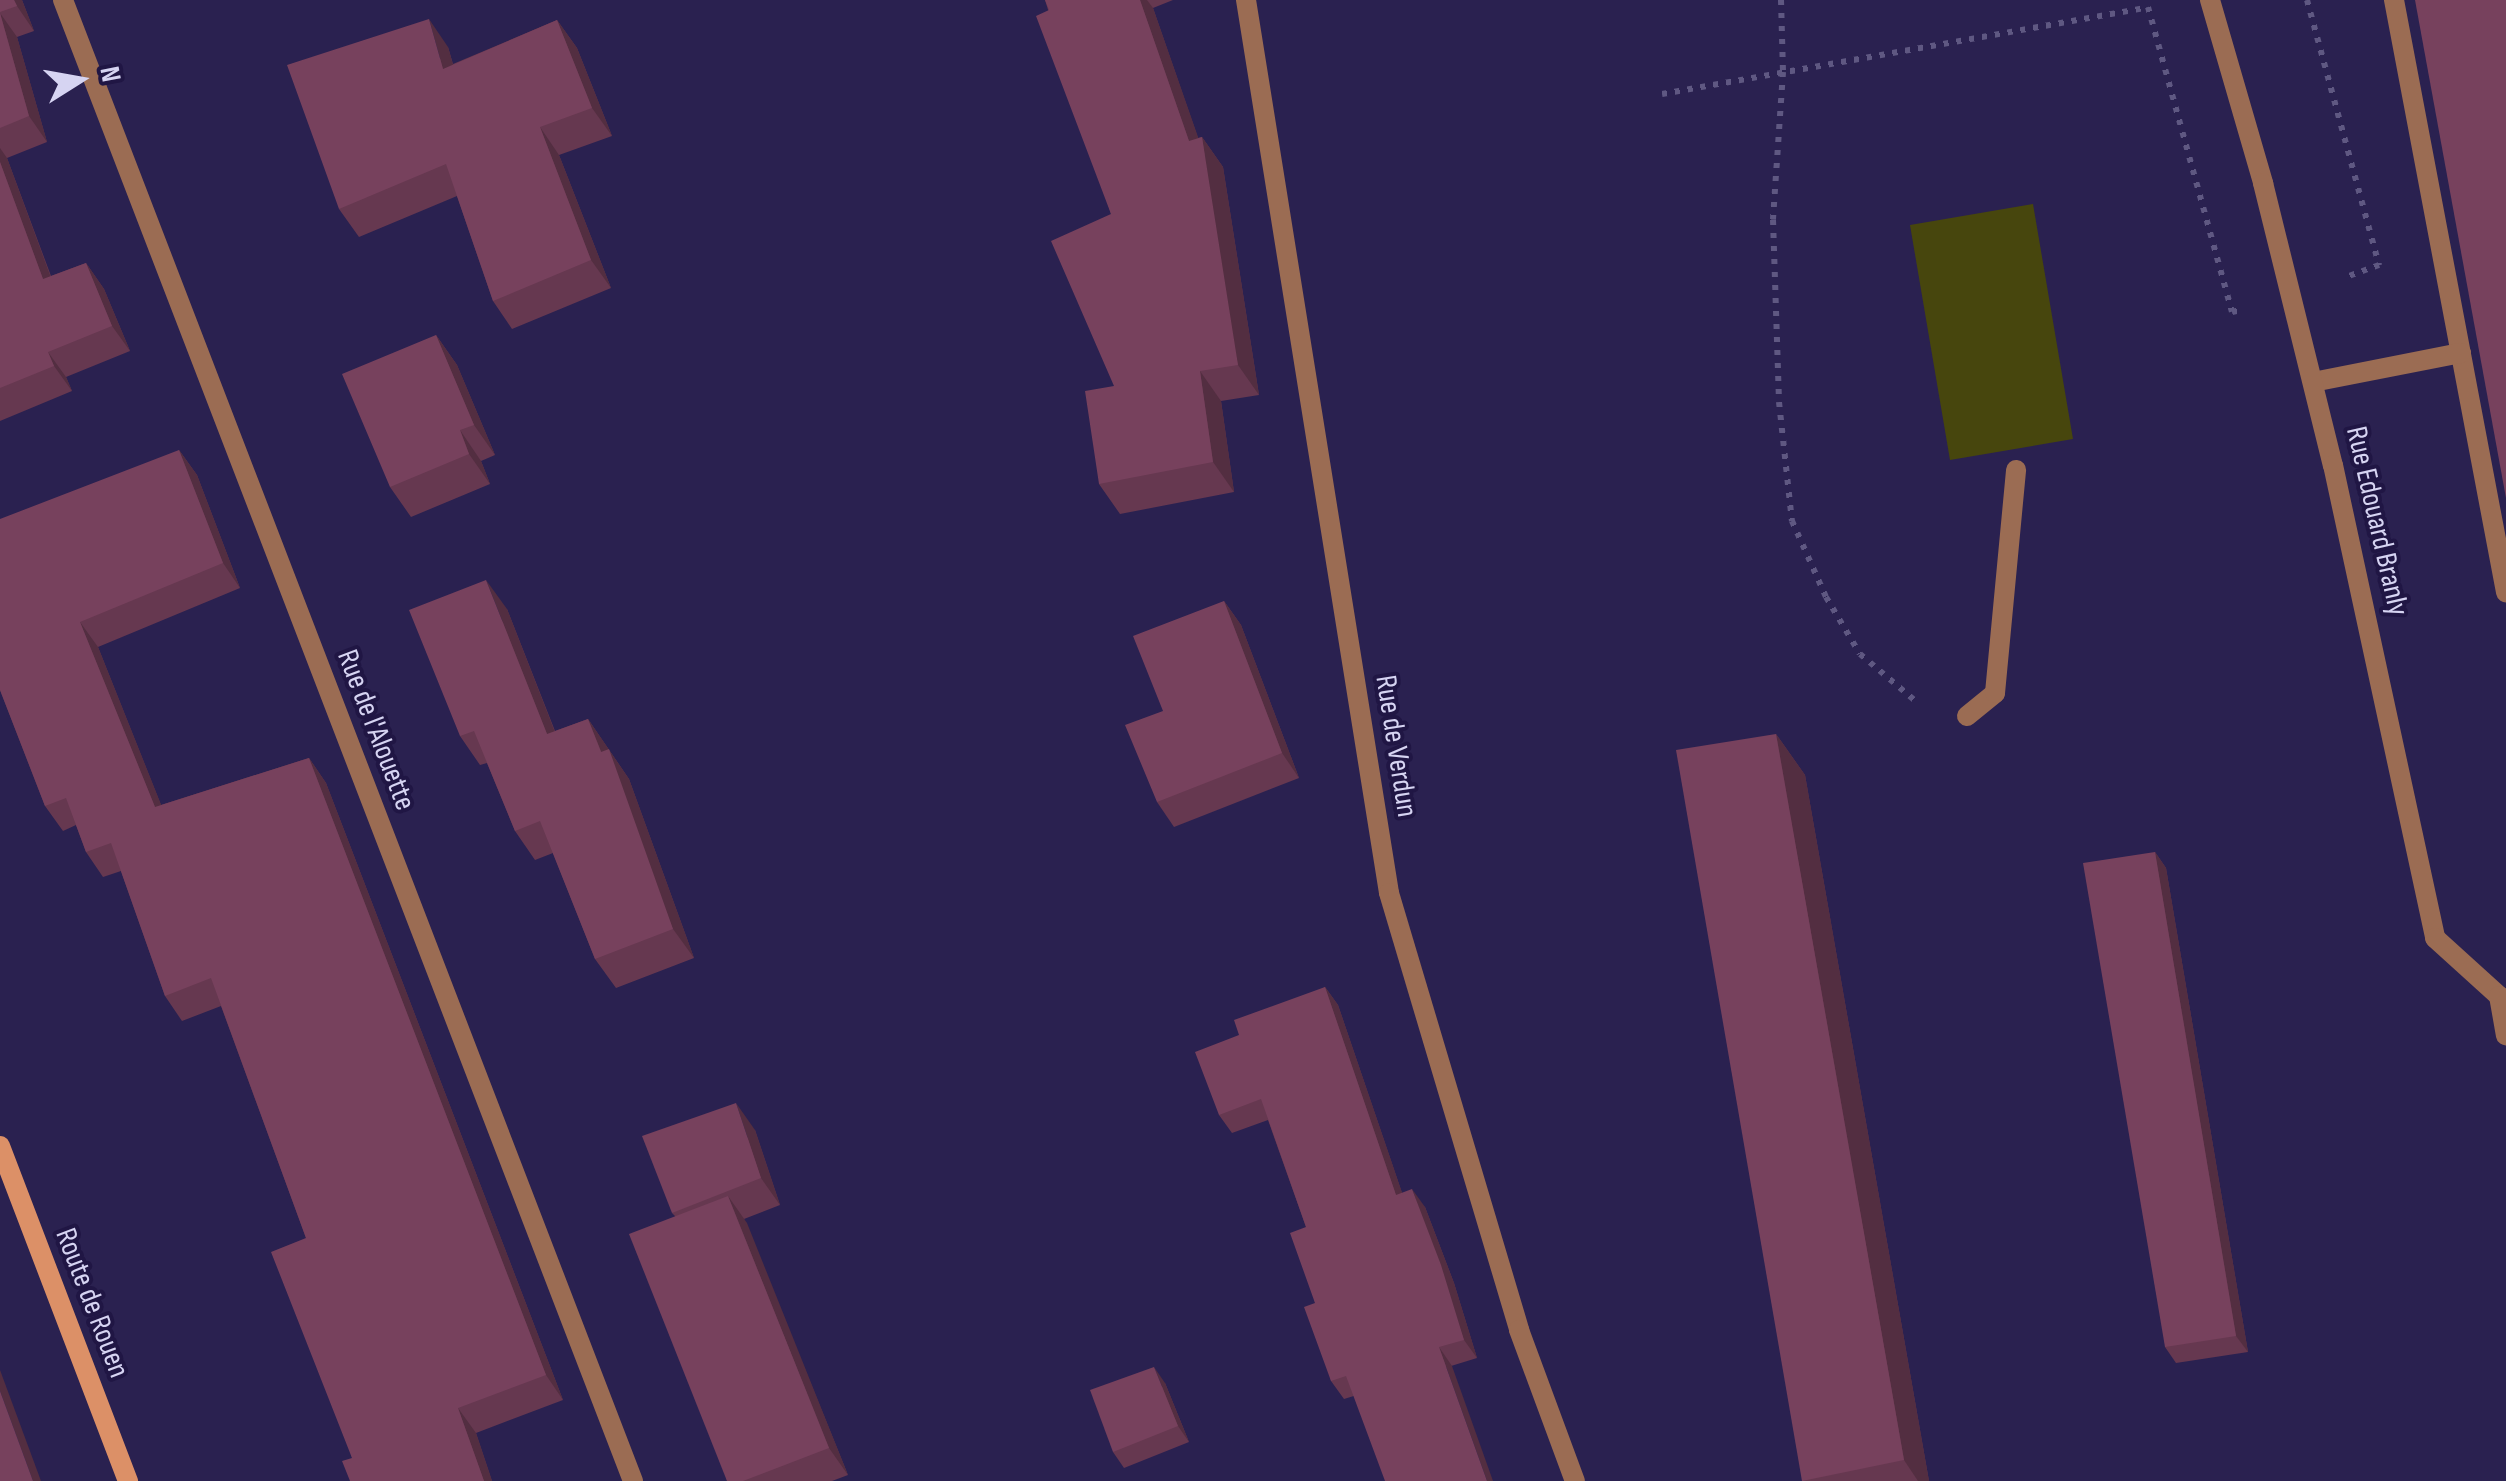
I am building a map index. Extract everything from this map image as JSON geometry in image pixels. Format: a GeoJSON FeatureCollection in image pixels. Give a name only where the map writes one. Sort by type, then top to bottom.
{"type":"FeatureCollection","features":[{"type":"Feature","properties":{"kind":"street","name":"Rue de l'Alouette"},"geometry":{"type":"LineString","coordinates":[[63,0],[634,1481]]}},
{"type":"Feature","properties":{"kind":"street","name":"Rue de Verdun"},"geometry":{"type":"LineString","coordinates":[[1246,0],[1389,893],[1518,1330],[1574,1481]]}},
{"type":"Feature","properties":{"kind":"street","name":"Rue Edouard Branly"},"geometry":{"type":"LineString","coordinates":[[2210,0],[2313,382],[2375,644],[2435,938],[2499,996],[2506,1035]]}},
{"type":"Feature","properties":{"kind":"street"},"geometry":{"type":"LineString","coordinates":[[2394,0],[2506,592]]}},
{"type":"Feature","properties":{"kind":"street"},"geometry":{"type":"LineString","coordinates":[[2313,382],[2460,353]]}},
{"type":"Feature","properties":{"kind":"street"},"geometry":{"type":"LineString","coordinates":[[1967,716],[1996,693],[2016,470]]}},
{"type":"Feature","properties":{"kind":"street","name":"Route de Rouen"},"geometry":{"type":"LineString","coordinates":[[0,1146],[128,1481]]}},
{"type":"Feature","properties":{"kind":"path"},"geometry":{"type":"LineString","coordinates":[[1781,0],[1783,72],[1772,220],[1779,402],[1792,521],[1826,597],[1860,654],[1930,713],[1967,716]]}},
{"type":"Feature","properties":{"kind":"path"},"geometry":{"type":"LineString","coordinates":[[1662,94],[2148,7],[2232,312],[2291,300],[2380,265],[2307,0]]}},
{"type":"Feature","properties":{"kind":"shaded area"},"geometry":{"type":"Polygon","coordinates":[[[2033,204],[2073,439],[1950,460],[1910,225],[2033,204]]]}},
{"type":"Feature","properties":{"kind":"building"},"geometry":{"type":"Polygon","coordinates":[[[0,0],[14,0],[17,6],[0,12],[0,0]]]}},
{"type":"Feature","properties":{"kind":"building"},"geometry":{"type":"Polygon","coordinates":[[[1045,0],[1140,0],[1189,141],[1202,137],[1238,365],[1200,371],[1213,462],[1099,484],[1085,391],[1114,386],[1051,241],[1111,214],[1036,16],[1049,10],[1045,0]]]}},
{"type":"Feature","properties":{"kind":"building"},"geometry":{"type":"Polygon","coordinates":[[[2415,0],[2506,0],[2506,498],[2415,0]]]}},
{"type":"Feature","properties":{"kind":"building"},"geometry":{"type":"Polygon","coordinates":[[[0,13],[29,116],[0,128],[0,13]]]}},
{"type":"Feature","properties":{"kind":"building"},"geometry":{"type":"Polygon","coordinates":[[[429,19],[443,69],[557,20],[592,108],[540,127],[591,260],[493,301],[446,164],[339,209],[287,65],[429,19]]]}},
{"type":"Feature","properties":{"kind":"building"},"geometry":{"type":"Polygon","coordinates":[[[0,162],[43,279],[86,263],[112,326],[48,352],[54,366],[0,388],[0,162]]]}},
{"type":"Feature","properties":{"kind":"building"},"geometry":{"type":"Polygon","coordinates":[[[436,335],[474,425],[460,430],[469,454],[390,487],[342,374],[436,335]]]}},
{"type":"Feature","properties":{"kind":"building"},"geometry":{"type":"Polygon","coordinates":[[[179,450],[223,563],[80,622],[155,807],[309,758],[546,1375],[458,1408],[484,1481],[350,1481],[342,1461],[352,1458],[271,1252],[306,1238],[211,978],[165,996],[111,843],[86,852],[66,798],[45,806],[0,690],[0,519],[179,450]]]}},
{"type":"Feature","properties":{"kind":"building"},"geometry":{"type":"Polygon","coordinates":[[[486,580],[547,734],[588,719],[601,752],[609,749],[673,929],[595,959],[540,821],[515,831],[474,731],[460,736],[409,610],[486,580]]]}},
{"type":"Feature","properties":{"kind":"building"},"geometry":{"type":"Polygon","coordinates":[[[1224,601],[1282,753],[1157,802],[1125,725],[1163,711],[1133,636],[1224,601]]]}},
{"type":"Feature","properties":{"kind":"building"},"geometry":{"type":"Polygon","coordinates":[[[1776,734],[1904,1460],[1802,1481],[1676,750],[1776,734]]]}},
{"type":"Feature","properties":{"kind":"building"},"geometry":{"type":"Polygon","coordinates":[[[2155,852],[2236,1336],[2165,1347],[2083,863],[2155,852]]]}},
{"type":"Feature","properties":{"kind":"building"},"geometry":{"type":"Polygon","coordinates":[[[1325,987],[1396,1195],[1412,1189],[1441,1265],[1464,1340],[1439,1347],[1487,1481],[1385,1481],[1346,1376],[1331,1381],[1304,1307],[1315,1303],[1290,1233],[1306,1227],[1261,1099],[1219,1115],[1195,1052],[1239,1035],[1234,1020],[1325,987]]]}},
{"type":"Feature","properties":{"kind":"building"},"geometry":{"type":"Polygon","coordinates":[[[736,1103],[761,1178],[672,1213],[642,1136],[736,1103]]]}},
{"type":"Feature","properties":{"kind":"building"},"geometry":{"type":"Polygon","coordinates":[[[728,1196],[829,1448],[743,1481],[727,1481],[629,1234],[728,1196]]]}},
{"type":"Feature","properties":{"kind":"building"},"geometry":{"type":"Polygon","coordinates":[[[1154,1367],[1178,1426],[1113,1452],[1090,1390],[1154,1367]]]}},
{"type":"Feature","properties":{"kind":"building"},"geometry":{"type":"Polygon","coordinates":[[[0,1391],[33,1481],[0,1481],[0,1391]]]}}]}
